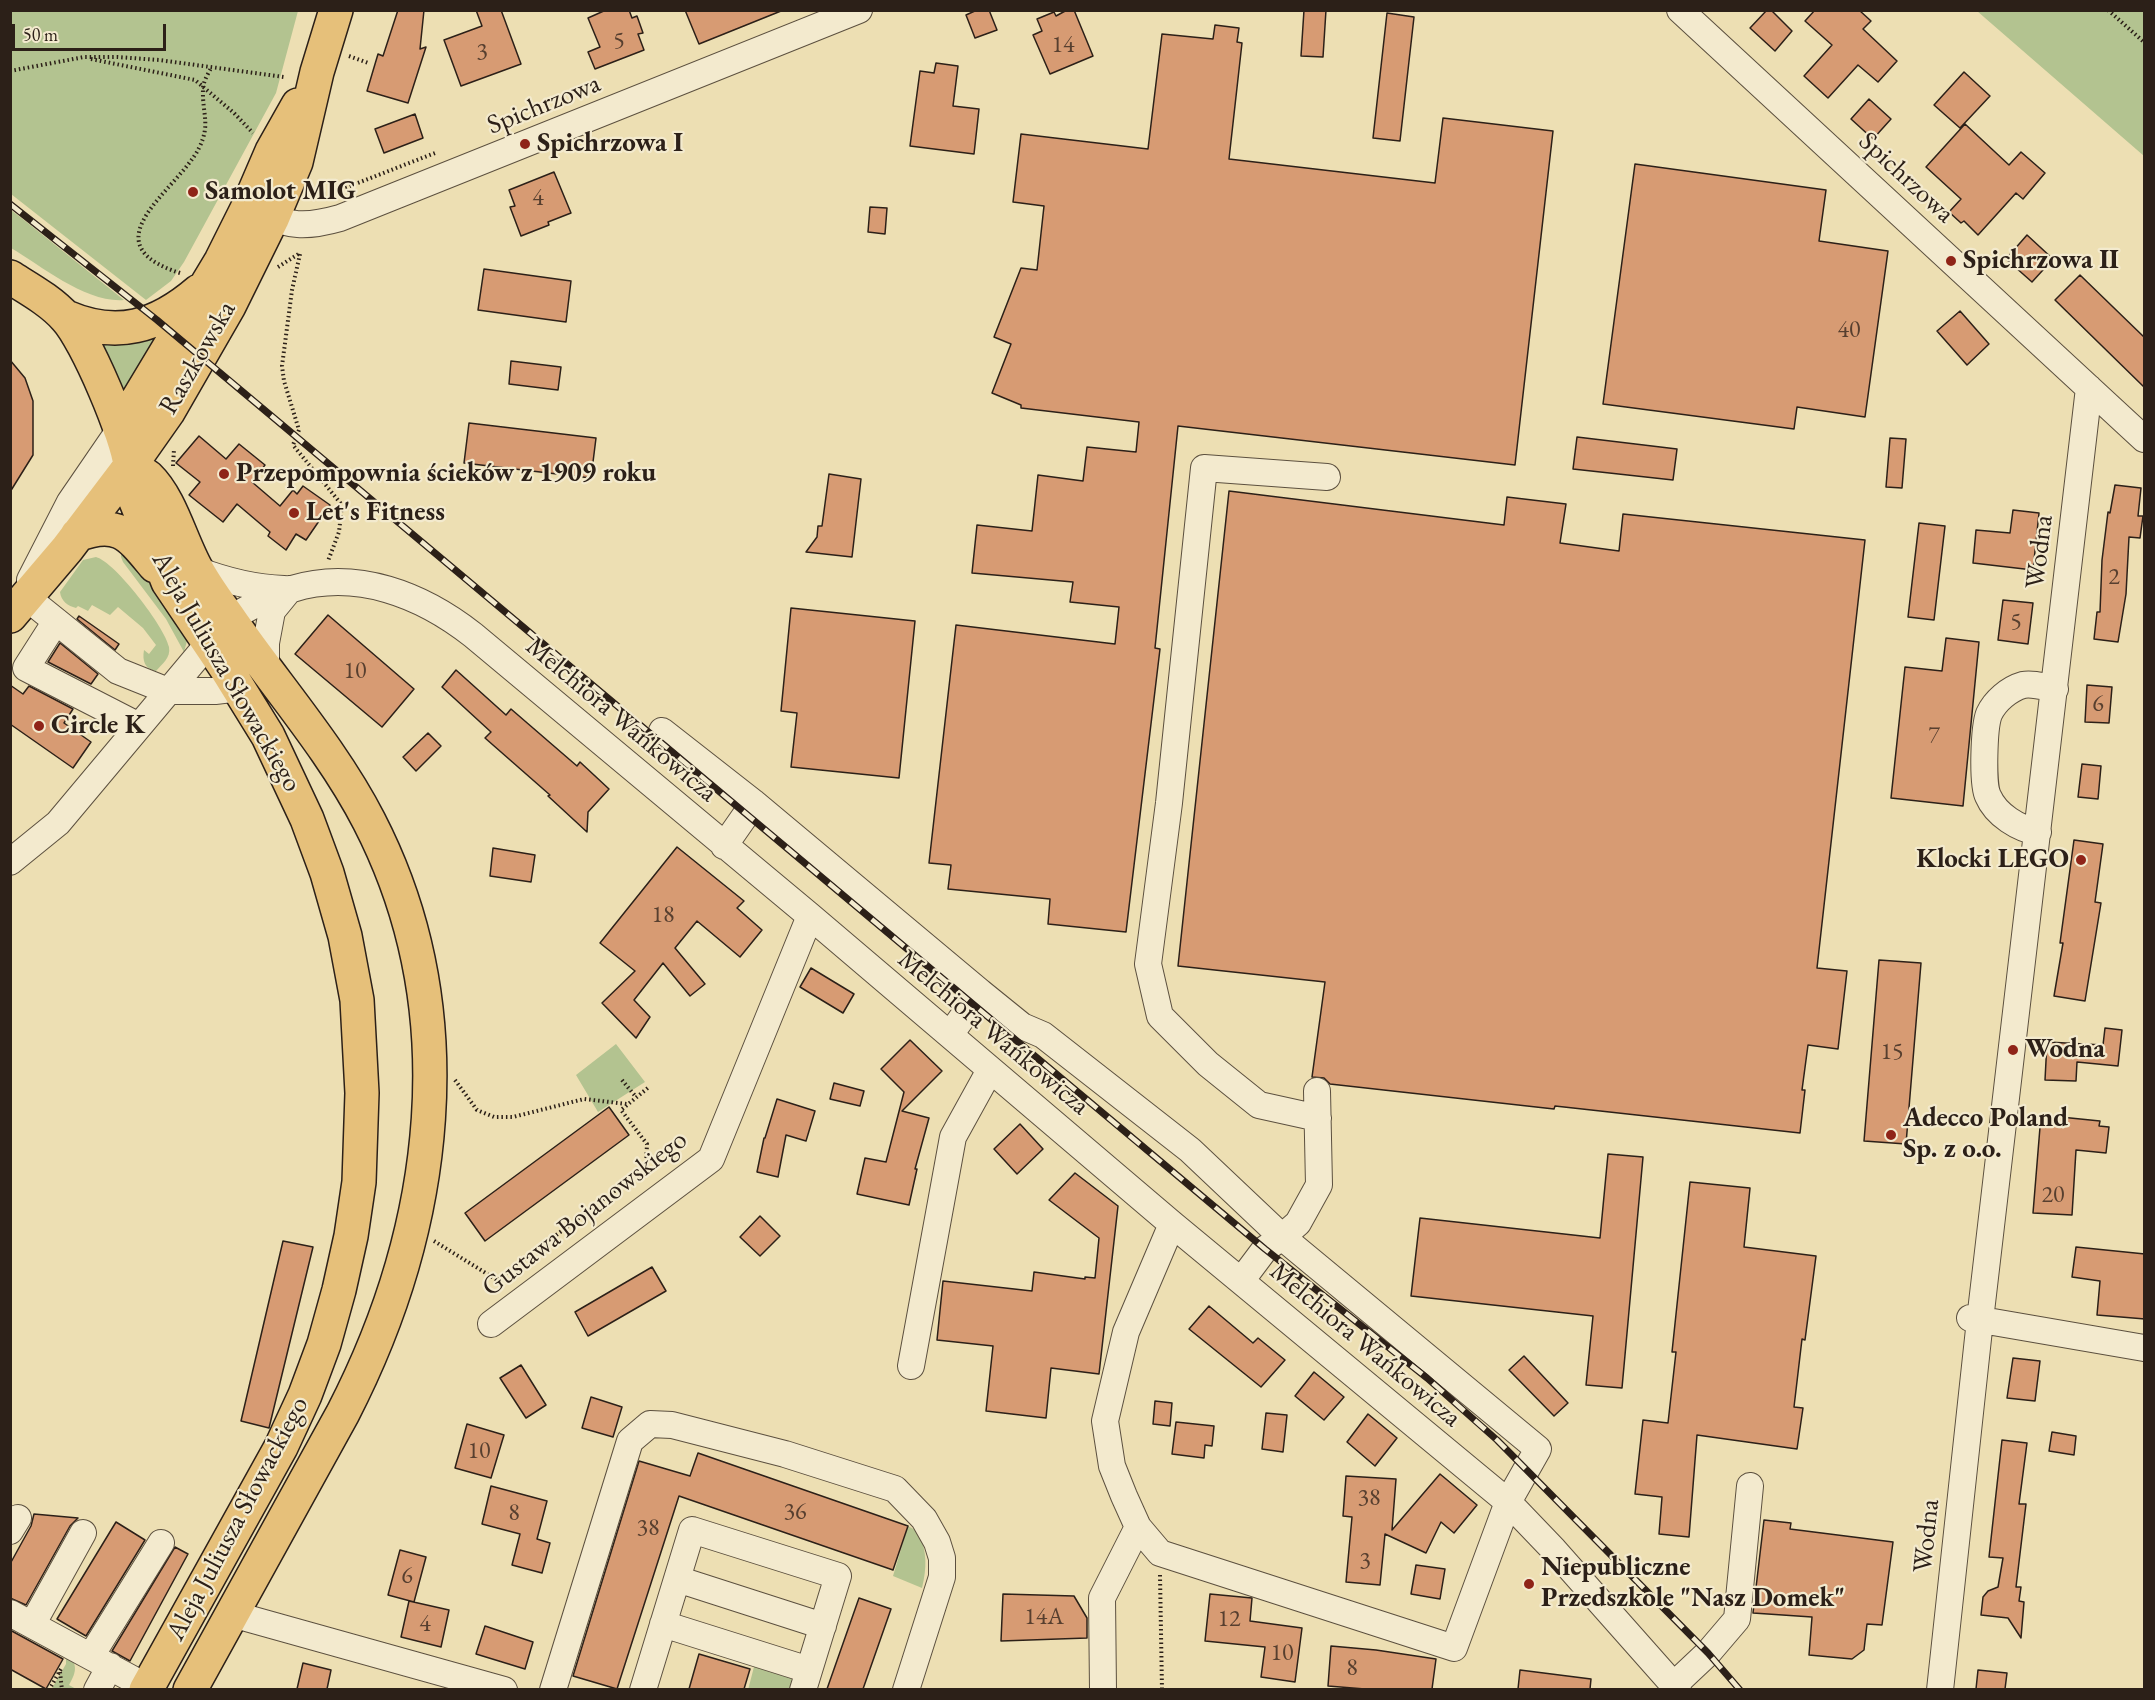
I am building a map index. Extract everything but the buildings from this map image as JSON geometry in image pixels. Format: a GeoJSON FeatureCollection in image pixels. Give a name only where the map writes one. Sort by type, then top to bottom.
{"type":"FeatureCollection","features":[{"type":"Feature","properties":{"kind":"main road","name":"Raszkowska"},"geometry":{"type":"LineString","coordinates":[[17,607],[130,466],[165,435],[168,412],[223,316],[260,214],[273,151],[317,72],[336,10]]}},
{"type":"Feature","properties":{"kind":"main road","name":"Raszkowska"},"geometry":{"type":"LineString","coordinates":[[120,429],[197,278],[260,214]]}},
{"type":"Feature","properties":{"kind":"main road"},"geometry":{"type":"LineString","coordinates":[[10,276],[66,317],[105,329],[140,326],[171,312],[188,300],[197,278]]}},
{"type":"Feature","properties":{"kind":"main road","name":"Aleja Juliusza Słowackiego"},"geometry":{"type":"LineString","coordinates":[[66,317],[77,333],[97,374],[120,429],[130,466],[131,489],[183,576],[253,679],[343,777],[369,820],[392,871],[416,946],[430,1042],[432,1082],[417,1206],[388,1309],[357,1387],[190,1689]]}},
{"type":"Feature","properties":{"kind":"main road","name":"Aleja Juliusza Słowackiego"},"geometry":{"type":"LineString","coordinates":[[165,435],[168,485],[183,576]]}},
{"type":"Feature","properties":{"kind":"main road","name":"Aleja Juliusza Słowackiego"},"geometry":{"type":"LineString","coordinates":[[130,466],[147,477],[168,485]]}},
{"type":"Feature","properties":{"kind":"main road"},"geometry":{"type":"LineString","coordinates":[[77,535],[102,528],[123,534],[183,576]]}},
{"type":"Feature","properties":{"kind":"main road","name":"Aleja Juliusza Słowackiego"},"geometry":{"type":"LineString","coordinates":[[147,1688],[281,1447],[305,1395],[324,1344],[339,1290],[351,1236],[359,1182],[362,1120],[361,1052],[357,1000],[345,936],[327,873],[307,819],[268,736],[253,679]]}},
{"type":"Feature","properties":{"kind":"street","name":"Spichrzowa"},"geometry":{"type":"LineString","coordinates":[[260,214],[285,224],[300,225],[340,218],[859,10]]}},
{"type":"Feature","properties":{"kind":"street","name":"Spichrzowa"},"geometry":{"type":"LineString","coordinates":[[1680,10],[2145,439]]}},
{"type":"Feature","properties":{"kind":"street","name":"Wodna"},"geometry":{"type":"LineString","coordinates":[[1940,1689],[1975,1319],[2038,832],[2089,388]]}},
{"type":"Feature","properties":{"kind":"street","name":"Raszkowska"},"geometry":{"type":"LineString","coordinates":[[17,607],[70,502],[120,429]]}},
{"type":"Feature","properties":{"kind":"street"},"geometry":{"type":"LineString","coordinates":[[1318,1118],[1259,1105],[1208,1064],[1160,1016],[1148,964],[1169,803],[1204,468],[1327,477]]}},
{"type":"Feature","properties":{"kind":"street"},"geometry":{"type":"LineString","coordinates":[[183,576],[223,580],[251,587],[291,589]]}},
{"type":"Feature","properties":{"kind":"street","name":"Melchiora Wańkowicza"},"geometry":{"type":"LineString","coordinates":[[219,630],[291,589],[326,584],[366,584],[391,590],[424,603],[449,617],[810,916],[1172,1224],[1508,1502],[1676,1687]]}},
{"type":"Feature","properties":{"kind":"street"},"geometry":{"type":"LineString","coordinates":[[17,607],[56,621],[118,671],[168,691],[215,691],[253,679],[266,643],[272,611],[291,589]]}},
{"type":"Feature","properties":{"kind":"street"},"geometry":{"type":"LineString","coordinates":[[56,621],[18,669],[139,726]]}},
{"type":"Feature","properties":{"kind":"street"},"geometry":{"type":"LineString","coordinates":[[10,862],[58,823],[219,630]]}},
{"type":"Feature","properties":{"kind":"street"},"geometry":{"type":"LineString","coordinates":[[2038,832],[2023,829],[2004,816],[1987,796],[1984,763],[1989,715],[2004,694],[2024,685],[2055,689]]}},
{"type":"Feature","properties":{"kind":"street"},"geometry":{"type":"LineString","coordinates":[[662,731],[754,803],[1022,1026],[1043,1035],[1190,1150],[1282,1238],[1538,1449],[1508,1502],[1454,1648],[1160,1553],[1138,1527],[1112,1466],[1105,1420],[1126,1332],[1172,1224]]}},
{"type":"Feature","properties":{"kind":"street"},"geometry":{"type":"LineString","coordinates":[[724,846],[754,803]]}},
{"type":"Feature","properties":{"kind":"street","name":"Gustawa Bojanowskiego"},"geometry":{"type":"LineString","coordinates":[[491,1324],[711,1159],[810,916]]}},
{"type":"Feature","properties":{"kind":"street"},"geometry":{"type":"LineString","coordinates":[[950,1035],[980,992]]}},
{"type":"Feature","properties":{"kind":"street"},"geometry":{"type":"LineString","coordinates":[[911,1366],[953,1137],[990,1070]]}},
{"type":"Feature","properties":{"kind":"street"},"geometry":{"type":"LineString","coordinates":[[1241,1281],[1265,1249],[1282,1238],[1298,1223],[1318,1185],[1317,1091]]}},
{"type":"Feature","properties":{"kind":"street"},"geometry":{"type":"LineString","coordinates":[[1975,1319],[2145,1348]]}},
{"type":"Feature","properties":{"kind":"street"},"geometry":{"type":"LineString","coordinates":[[553,1689],[630,1442],[650,1424],[672,1425],[785,1454],[895,1490],[924,1520],[937,1542],[942,1558],[942,1577],[906,1689]]}},
{"type":"Feature","properties":{"kind":"street"},"geometry":{"type":"LineString","coordinates":[[1676,1687],[1737,1619],[1750,1486]]}},
{"type":"Feature","properties":{"kind":"street"},"geometry":{"type":"LineString","coordinates":[[1103,1689],[1102,1598],[1138,1527]]}},
{"type":"Feature","properties":{"kind":"street"},"geometry":{"type":"LineString","coordinates":[[643,1689],[663,1623],[693,1530],[838,1576],[806,1680],[663,1623]]}},
{"type":"Feature","properties":{"kind":"street"},"geometry":{"type":"LineString","coordinates":[[83,1533],[21,1619],[147,1688]]}},
{"type":"Feature","properties":{"kind":"street"},"geometry":{"type":"LineString","coordinates":[[97,1689],[100,1661],[161,1543]]}},
{"type":"Feature","properties":{"kind":"street"},"geometry":{"type":"LineString","coordinates":[[677,1579],[823,1626]]}},
{"type":"Feature","properties":{"kind":"street"},"geometry":{"type":"LineString","coordinates":[[232,1614],[504,1689]]}},
{"type":"Feature","properties":{"kind":"path"},"geometry":{"type":"LineString","coordinates":[[2108,10],[2145,42]]}},
{"type":"Feature","properties":{"kind":"path"},"geometry":{"type":"LineString","coordinates":[[349,55],[369,63]]}},
{"type":"Feature","properties":{"kind":"path"},"geometry":{"type":"LineString","coordinates":[[84,57],[195,80],[234,113],[255,135]]}},
{"type":"Feature","properties":{"kind":"path"},"geometry":{"type":"LineString","coordinates":[[10,71],[84,57],[117,57],[159,60],[284,77]]}},
{"type":"Feature","properties":{"kind":"path"},"geometry":{"type":"LineString","coordinates":[[197,278],[158,264],[149,257],[141,247],[138,228],[147,213],[199,149],[207,129],[203,88],[211,68]]}},
{"type":"Feature","properties":{"kind":"path"},"geometry":{"type":"LineString","coordinates":[[271,273],[300,253],[292,290],[282,366],[284,381],[299,430],[293,445],[342,505],[339,532],[327,563]]}},
{"type":"Feature","properties":{"kind":"path"},"geometry":{"type":"LineString","coordinates":[[165,435],[173,460],[168,485]]}},
{"type":"Feature","properties":{"kind":"path"},"geometry":{"type":"LineString","coordinates":[[453,1077],[477,1110],[494,1117],[513,1117],[584,1099],[628,1104]]}},
{"type":"Feature","properties":{"kind":"path"},"geometry":{"type":"LineString","coordinates":[[622,1080],[636,1097]]}},
{"type":"Feature","properties":{"kind":"path"},"geometry":{"type":"LineString","coordinates":[[434,1241],[497,1280],[646,1167],[647,1144],[621,1110],[649,1087]]}},
{"type":"Feature","properties":{"kind":"path"},"geometry":{"type":"LineString","coordinates":[[1160,1553],[1162,1689]]}},
{"type":"Feature","properties":{"kind":"path"},"geometry":{"type":"LineString","coordinates":[[59,1672],[62,1689]]}},
{"type":"Feature","properties":{"kind":"green space"},"geometry":{"type":"Polygon","coordinates":[[[10,11],[298,11],[276,93],[184,262],[171,281],[146,300],[11,194],[10,11]]]}},
{"type":"Feature","properties":{"kind":"green space"},"geometry":{"type":"Polygon","coordinates":[[[1977,11],[2144,11],[2144,156],[1977,11]]]}},
{"type":"Feature","properties":{"kind":"green space"},"geometry":{"type":"Polygon","coordinates":[[[11,210],[124,300],[95,296],[80,290],[11,248],[11,210]]]}},
{"type":"Feature","properties":{"kind":"green space"},"geometry":{"type":"Polygon","coordinates":[[[160,331],[123,396],[97,338],[160,331]]]}},
{"type":"Feature","properties":{"kind":"green space"},"geometry":{"type":"Polygon","coordinates":[[[121,551],[126,551],[183,631],[187,641],[184,652],[166,619],[123,562],[121,551]]]}},
{"type":"Feature","properties":{"kind":"green space"},"geometry":{"type":"Polygon","coordinates":[[[96,557],[115,570],[159,625],[169,647],[169,654],[156,671],[145,664],[143,658],[144,650],[149,654],[156,645],[143,628],[118,607],[110,615],[92,605],[88,611],[78,606],[73,607],[65,603],[62,598],[60,592],[83,560],[96,557]]]}},
{"type":"Feature","properties":{"kind":"green space"},"geometry":{"type":"Polygon","coordinates":[[[616,1044],[645,1082],[598,1112],[576,1075],[616,1044]]]}},
{"type":"Feature","properties":{"kind":"green space"},"geometry":{"type":"Polygon","coordinates":[[[908,1526],[919,1532],[924,1547],[925,1573],[922,1588],[893,1576],[908,1526]]]}},
{"type":"Feature","properties":{"kind":"green space"},"geometry":{"type":"Polygon","coordinates":[[[66,1652],[73,1660],[75,1668],[69,1685],[76,1689],[51,1690],[66,1664],[66,1652]]]}},
{"type":"Feature","properties":{"kind":"green space"},"geometry":{"type":"Polygon","coordinates":[[[755,1663],[793,1678],[793,1689],[748,1690],[755,1663]]]}},
{"type":"Feature","properties":{"kind":"railway"},"geometry":{"type":"LineString","coordinates":[[10,204],[157,320],[1265,1249],[1427,1378],[1497,1440],[1708,1653],[1740,1690]]}},
{"type":"Feature","properties":{"kind":"place","name":"Spichrzowa I"},"geometry":{"type":"Point","coordinates":[525,144]}},
{"type":"Feature","properties":{"kind":"place","name":"Samolot MIG"},"geometry":{"type":"Point","coordinates":[193,192]}},
{"type":"Feature","properties":{"kind":"place","name":"Spichrzowa II"},"geometry":{"type":"Point","coordinates":[1951,261]}},
{"type":"Feature","properties":{"kind":"place","name":"Przepompownia ścieków z 1909 roku"},"geometry":{"type":"Point","coordinates":[224,474]}},
{"type":"Feature","properties":{"kind":"place","name":"Let's Fitness"},"geometry":{"type":"Point","coordinates":[294,513]}},
{"type":"Feature","properties":{"kind":"place","name":"Circle K"},"geometry":{"type":"Point","coordinates":[39,726]}},
{"type":"Feature","properties":{"kind":"place","name":"Klocki LEGO"},"geometry":{"type":"Point","coordinates":[2081,860]}},
{"type":"Feature","properties":{"kind":"place","name":"Wodna"},"geometry":{"type":"Point","coordinates":[2013,1050]}},
{"type":"Feature","properties":{"kind":"place","name":"Adecco Poland Sp. z o.o."},"geometry":{"type":"Point","coordinates":[1891,1135]}},
{"type":"Feature","properties":{"kind":"place","name":"Niepubliczne Przedszkole \"Nasz Domek\""},"geometry":{"type":"Point","coordinates":[1529,1584]}}]}
